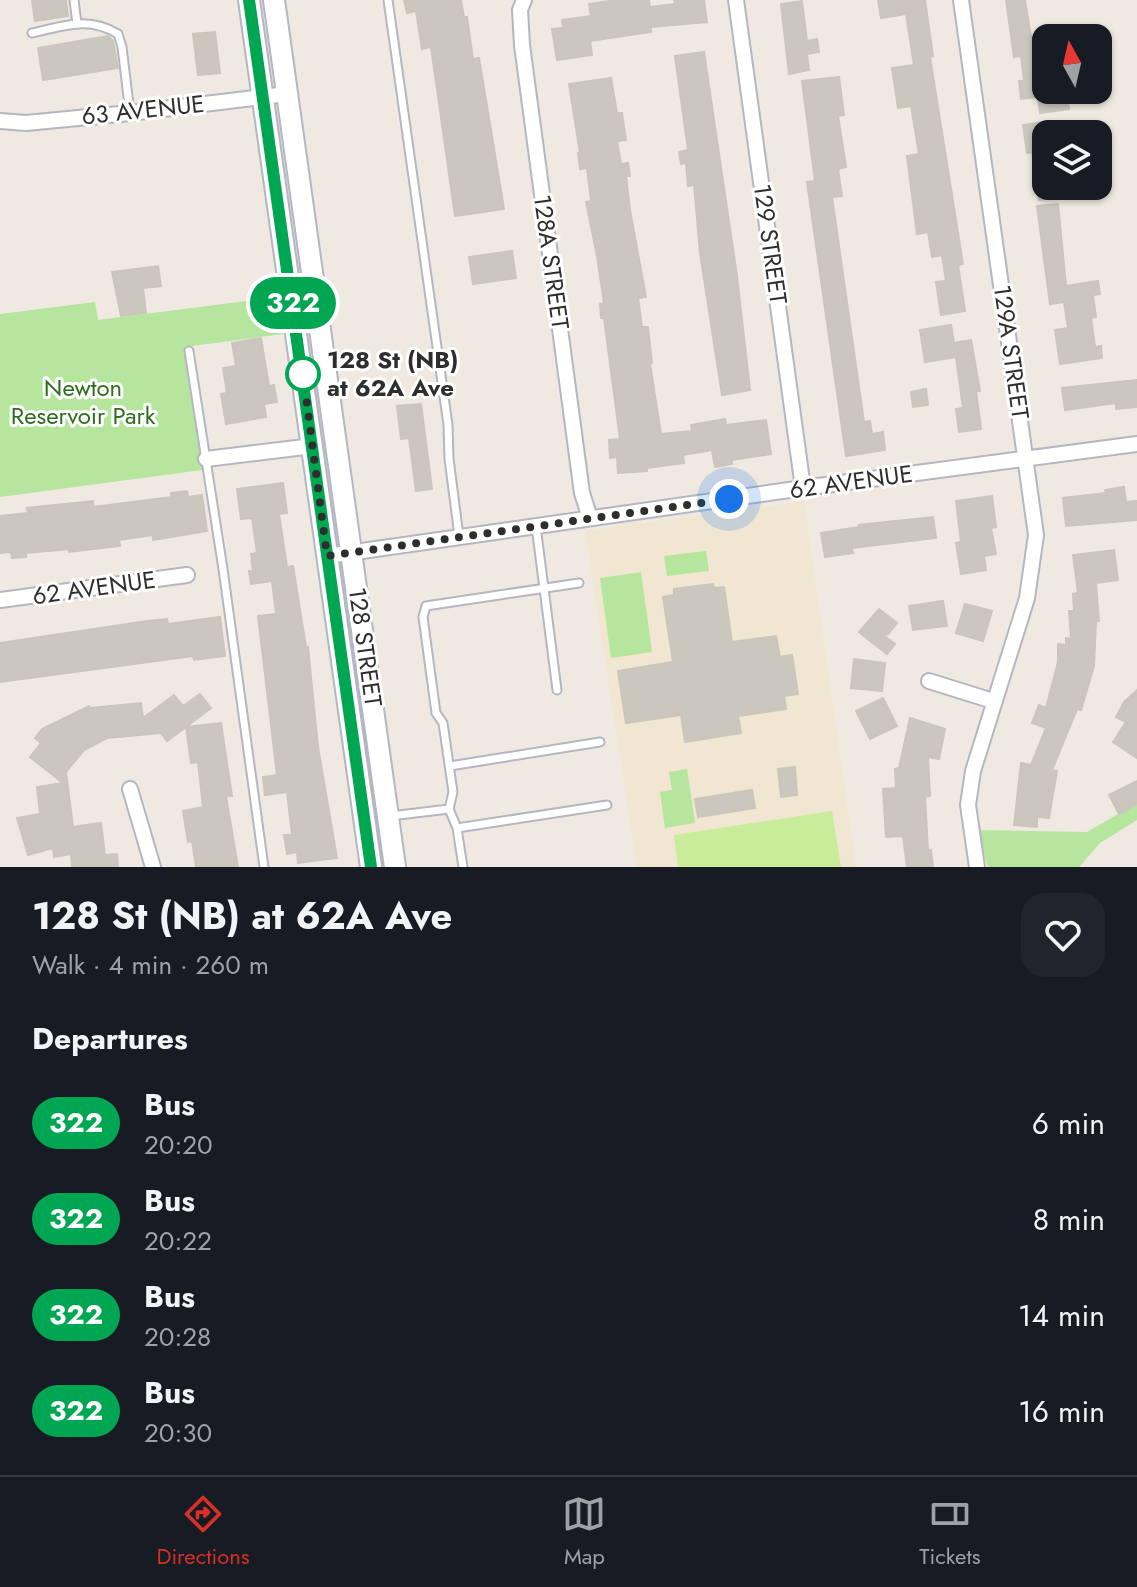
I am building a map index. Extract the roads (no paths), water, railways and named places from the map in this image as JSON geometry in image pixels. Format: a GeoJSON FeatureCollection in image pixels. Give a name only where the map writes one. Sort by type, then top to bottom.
{"type":"FeatureCollection","features":[{"type":"Feature","properties":{"kind":"main road","name":"128 STREET"},"geometry":{"type":"LineString","coordinates":[[249,0],[371,867]]}},
{"type":"Feature","properties":{"kind":"main road","name":"128 STREET"},"geometry":{"type":"LineString","coordinates":[[274,0],[395,867]]}},
{"type":"Feature","properties":{"kind":"street","name":"129 STREET"},"geometry":{"type":"LineString","coordinates":[[736,0],[803,488]]}},
{"type":"Feature","properties":{"kind":"street","name":"129A STREET"},"geometry":{"type":"LineString","coordinates":[[961,0],[1036,535],[1027,598],[973,771],[968,805],[977,867]]}},
{"type":"Feature","properties":{"kind":"street","name":"128A STREET"},"geometry":{"type":"LineString","coordinates":[[522,2],[522,45],[582,493],[590,518]]}},
{"type":"Feature","properties":{"kind":"street","name":"63 AVENUE"},"geometry":{"type":"LineString","coordinates":[[0,121],[26,123],[287,94]]}},
{"type":"Feature","properties":{"kind":"street","name":"62 AVENUE"},"geometry":{"type":"LineString","coordinates":[[327,556],[1137,444]]}},
{"type":"Feature","properties":{"kind":"street"},"geometry":{"type":"LineString","coordinates":[[206,459],[313,446]]}},
{"type":"Feature","properties":{"kind":"street","name":"62 AVENUE"},"geometry":{"type":"LineString","coordinates":[[0,600],[187,575]]}},
{"type":"Feature","properties":{"kind":"street"},"geometry":{"type":"LineString","coordinates":[[929,681],[993,701]]}},
{"type":"Feature","properties":{"kind":"street"},"geometry":{"type":"LineString","coordinates":[[130,789],[153,867]]}},
{"type":"Feature","properties":{"kind":"lane"},"geometry":{"type":"LineString","coordinates":[[74,0],[77,24]]}},
{"type":"Feature","properties":{"kind":"lane"},"geometry":{"type":"LineString","coordinates":[[388,0],[448,425],[459,536]]}},
{"type":"Feature","properties":{"kind":"lane"},"geometry":{"type":"LineString","coordinates":[[32,33],[90,22],[118,34],[130,113]]}},
{"type":"Feature","properties":{"kind":"lane"},"geometry":{"type":"LineString","coordinates":[[189,351],[264,867]]}},
{"type":"Feature","properties":{"kind":"lane"},"geometry":{"type":"LineString","coordinates":[[536,526],[557,690]]}},
{"type":"Feature","properties":{"kind":"lane"},"geometry":{"type":"LineString","coordinates":[[463,867],[457,828],[449,809],[453,792],[443,723],[436,713],[423,617],[426,606],[579,583]]}},
{"type":"Feature","properties":{"kind":"lane"},"geometry":{"type":"LineString","coordinates":[[450,766],[600,742]]}},
{"type":"Feature","properties":{"kind":"lane"},"geometry":{"type":"LineString","coordinates":[[457,828],[607,805]]}},
{"type":"Feature","properties":{"kind":"lane"},"geometry":{"type":"LineString","coordinates":[[388,816],[449,809]]}},
{"type":"Feature","properties":{"kind":"place","name":"128 St (NB) at 62A Ave"},"geometry":{"type":"Point","coordinates":[303,374]}},
{"type":"Feature","properties":{"kind":"park label","name":"Newton Reservoir Park"},"geometry":{"type":"Point","coordinates":[83,402]}}]}
